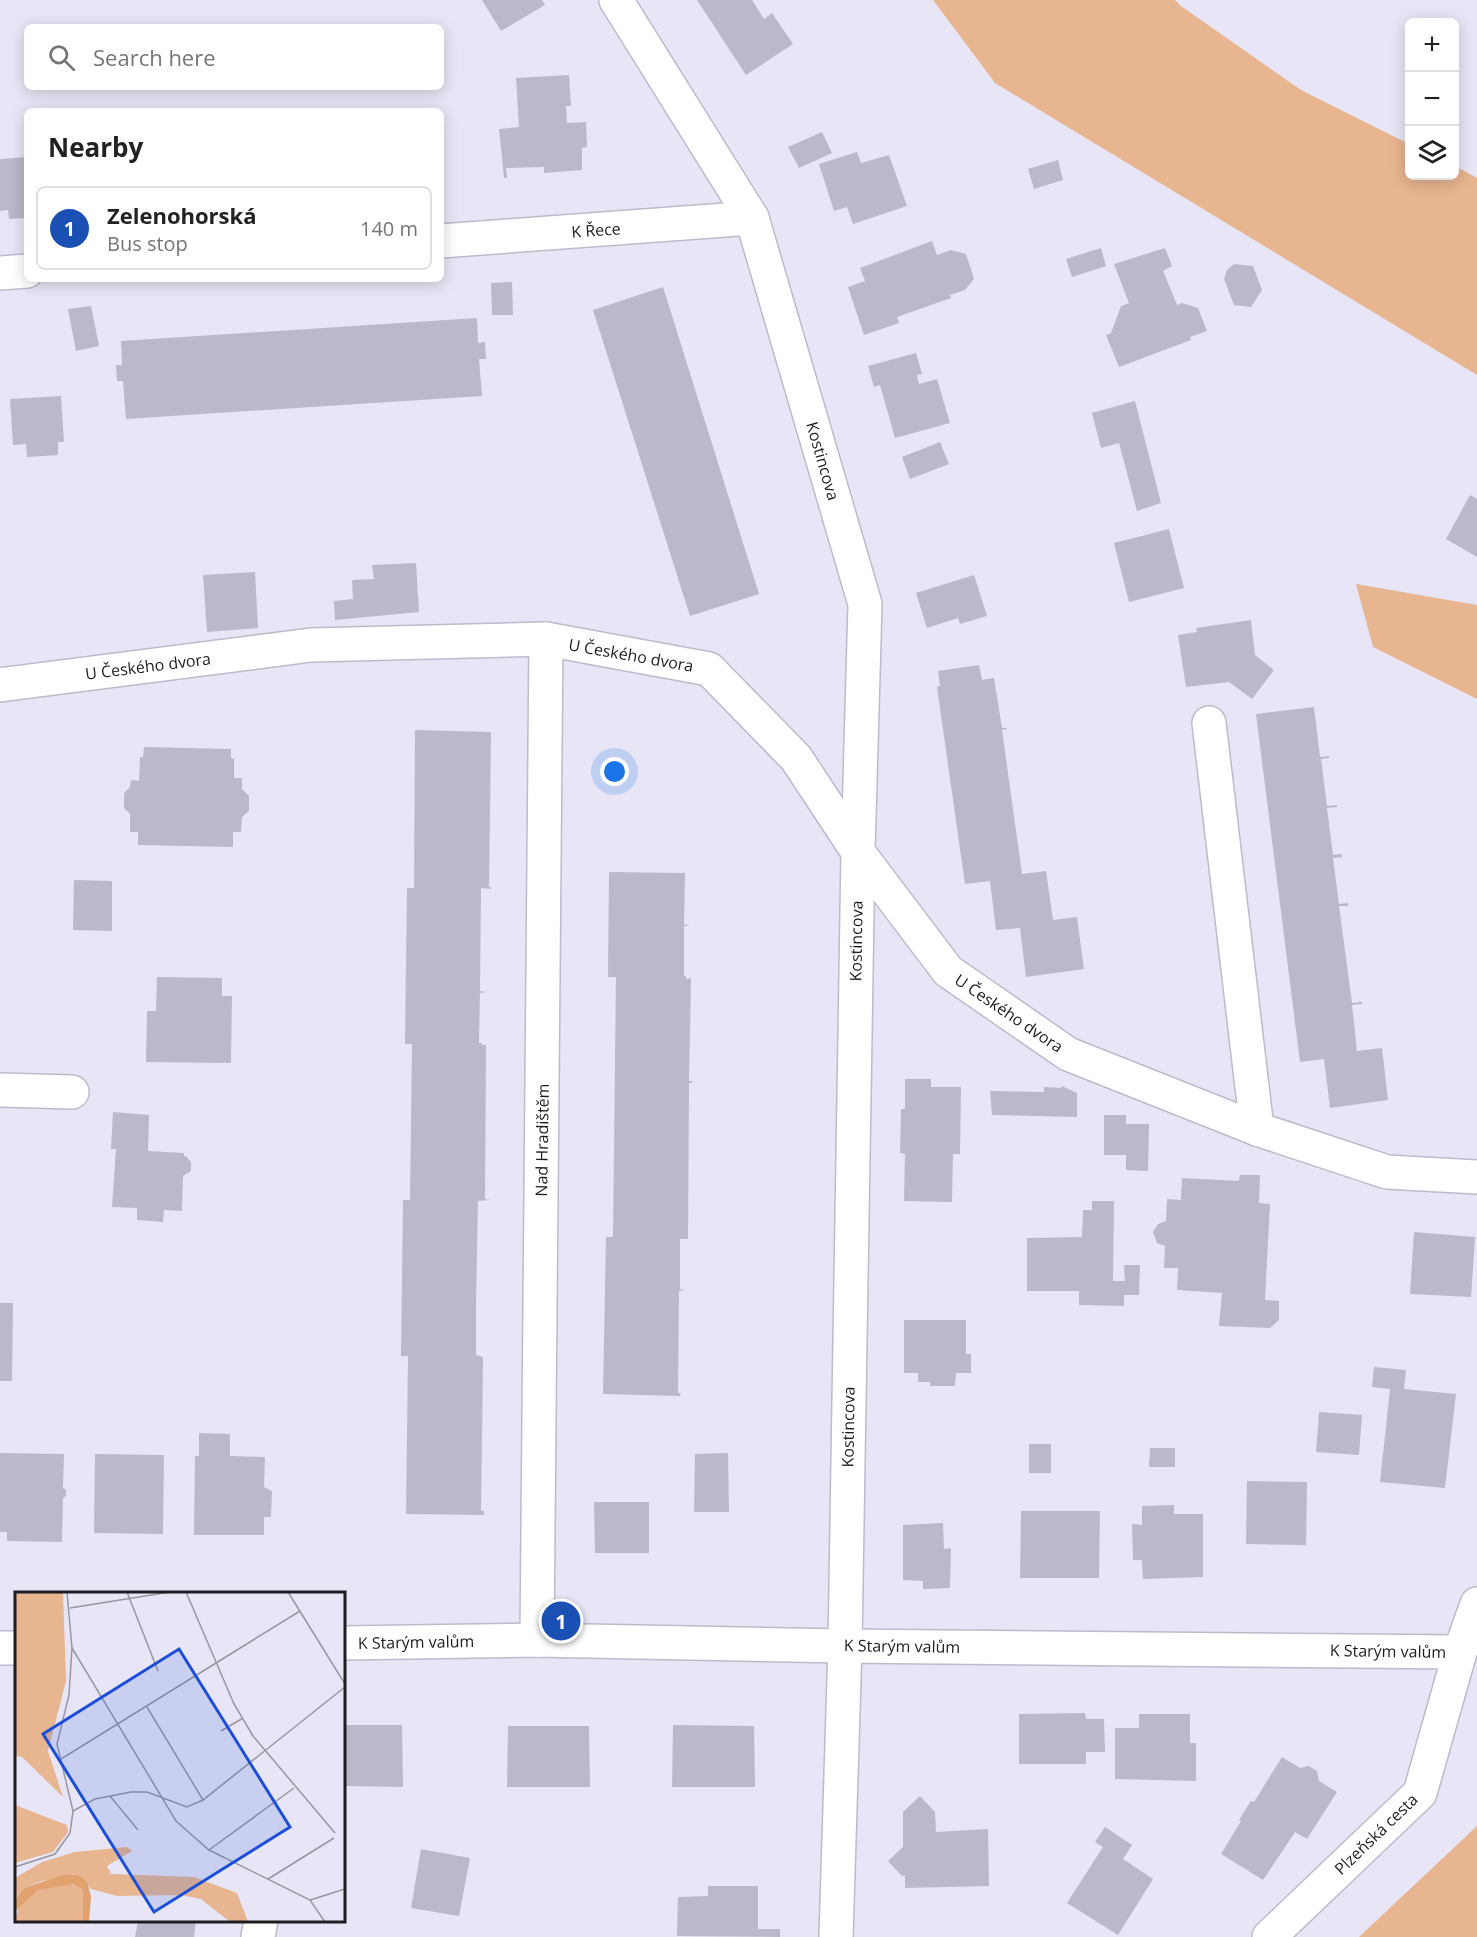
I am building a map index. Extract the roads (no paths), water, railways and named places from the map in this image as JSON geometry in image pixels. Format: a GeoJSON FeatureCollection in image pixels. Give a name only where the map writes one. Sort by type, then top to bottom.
{"type":"FeatureCollection","features":[{"type":"Feature","properties":{"kind":"street","name":"Kostincova"},"geometry":{"type":"LineString","coordinates":[[616,0],[752,218],[865,604],[858,852],[845,1646],[836,1937]]}},
{"type":"Feature","properties":{"kind":"street","name":"K Řece"},"geometry":{"type":"LineString","coordinates":[[444,241],[752,218]]}},
{"type":"Feature","properties":{"kind":"street"},"geometry":{"type":"LineString","coordinates":[[0,273],[24,271]]}},
{"type":"Feature","properties":{"kind":"street","name":"U Českého dvora"},"geometry":{"type":"LineString","coordinates":[[0,685],[311,645],[546,639],[709,669],[796,758],[858,852],[948,971],[1068,1054],[1257,1129],[1387,1172],[1477,1178]]}},
{"type":"Feature","properties":{"kind":"street","name":"Nad Hradištěm"},"geometry":{"type":"LineString","coordinates":[[537,1640],[546,639]]}},
{"type":"Feature","properties":{"kind":"street"},"geometry":{"type":"LineString","coordinates":[[1209,723],[1257,1129]]}},
{"type":"Feature","properties":{"kind":"street"},"geometry":{"type":"LineString","coordinates":[[0,1090],[72,1092]]}},
{"type":"Feature","properties":{"kind":"street","name":"Plzeňská cesta"},"geometry":{"type":"LineString","coordinates":[[1269,1937],[1420,1793],[1460,1652],[1477,1604]]}},
{"type":"Feature","properties":{"kind":"street","name":"K Starým valům"},"geometry":{"type":"LineString","coordinates":[[345,1643],[537,1640],[845,1646],[1460,1652]]}},
{"type":"Feature","properties":{"kind":"street"},"geometry":{"type":"LineString","coordinates":[[258,1937],[261,1922]]}},
{"type":"Feature","properties":{"kind":"place","name":"Zelenohorská"},"geometry":{"type":"Point","coordinates":[561,1621]}}]}
